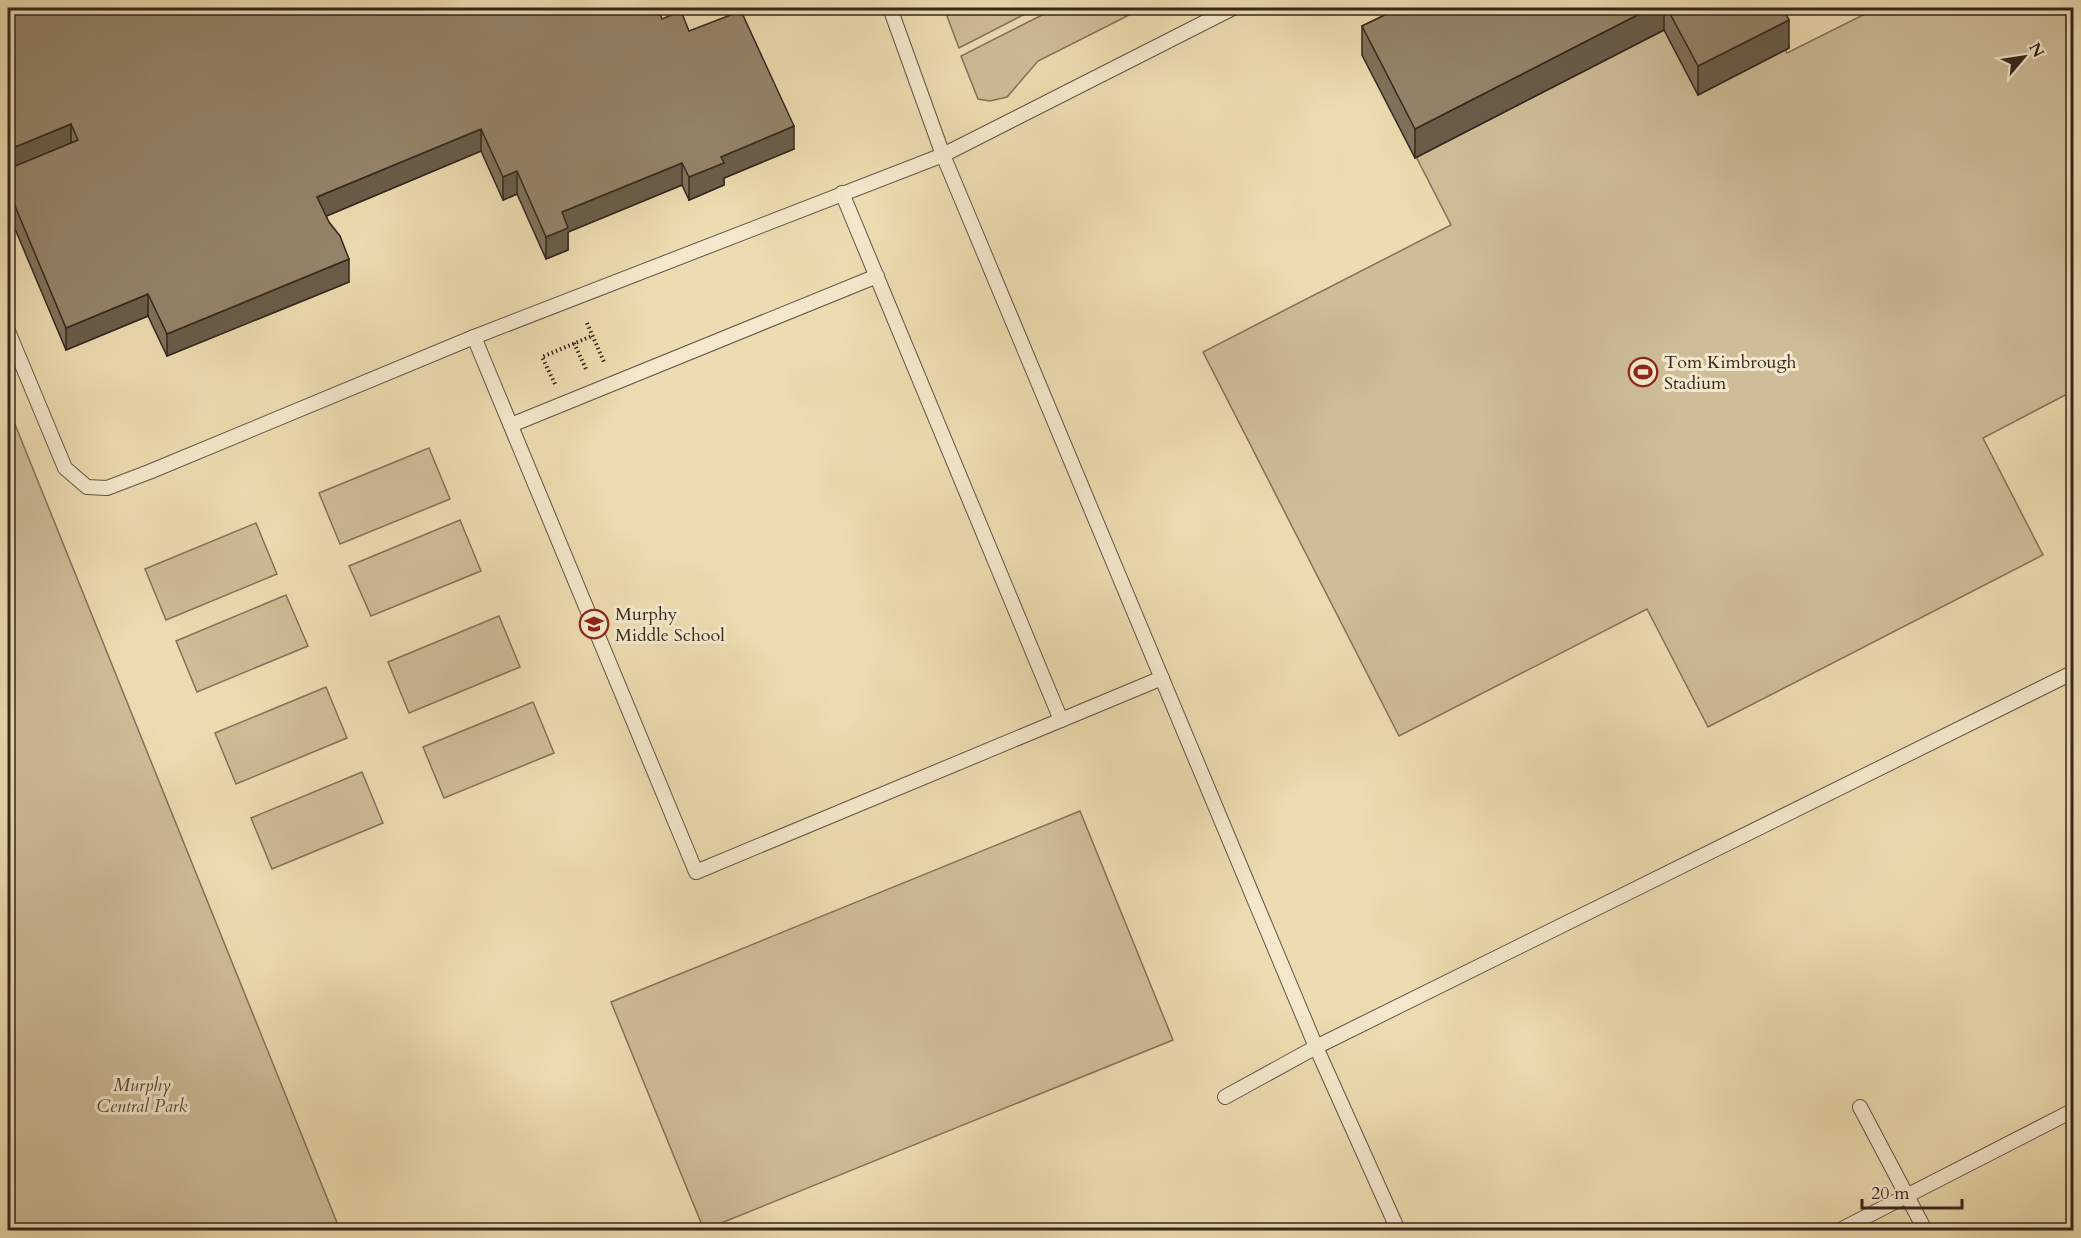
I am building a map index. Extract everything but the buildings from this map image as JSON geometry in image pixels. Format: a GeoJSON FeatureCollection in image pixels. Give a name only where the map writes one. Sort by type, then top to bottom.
{"type":"FeatureCollection","features":[{"type":"Feature","properties":{"kind":"lane"},"geometry":{"type":"LineString","coordinates":[[890,8],[943,154],[1316,1047],[1398,1230]]}},
{"type":"Feature","properties":{"kind":"lane"},"geometry":{"type":"LineString","coordinates":[[8,331],[65,468],[87,487],[107,488],[474,337],[943,154],[1233,8]]}},
{"type":"Feature","properties":{"kind":"lane"},"geometry":{"type":"LineString","coordinates":[[843,193],[1060,720]]}},
{"type":"Feature","properties":{"kind":"lane"},"geometry":{"type":"LineString","coordinates":[[511,425],[877,276]]}},
{"type":"Feature","properties":{"kind":"lane"},"geometry":{"type":"LineString","coordinates":[[474,337],[696,872],[1162,678]]}},
{"type":"Feature","properties":{"kind":"lane"},"geometry":{"type":"LineString","coordinates":[[1225,1097],[1316,1047],[2073,672]]}},
{"type":"Feature","properties":{"kind":"lane"},"geometry":{"type":"LineString","coordinates":[[1860,1107],[1925,1230]]}},
{"type":"Feature","properties":{"kind":"lane"},"geometry":{"type":"LineString","coordinates":[[1840,1230],[2073,1110]]}},
{"type":"Feature","properties":{"kind":"path"},"geometry":{"type":"LineString","coordinates":[[587,323],[606,365]]}},
{"type":"Feature","properties":{"kind":"path"},"geometry":{"type":"LineString","coordinates":[[555,385],[542,357],[592,336]]}},
{"type":"Feature","properties":{"kind":"path"},"geometry":{"type":"LineString","coordinates":[[574,343],[587,372]]}},
{"type":"Feature","properties":{"kind":"green space"},"geometry":{"type":"Polygon","coordinates":[[[944,8],[1019,8],[1023,15],[959,48],[944,8]]]}},
{"type":"Feature","properties":{"kind":"green space"},"geometry":{"type":"Polygon","coordinates":[[[1056,8],[1143,8],[1038,61],[1007,97],[990,101],[978,99],[961,56],[1056,8]]]}},
{"type":"Feature","properties":{"kind":"green space","name":"Tom Kimbrough Stadium"},"geometry":{"type":"Polygon","coordinates":[[[1765,8],[1787,53],[1877,8],[2073,8],[2073,391],[1983,438],[2043,555],[1708,727],[1647,609],[1399,736],[1203,352],[1451,225],[1364,55],[1765,8]]]}},
{"type":"Feature","properties":{"kind":"green space","name":"Murphy Central Park"},"geometry":{"type":"Polygon","coordinates":[[[8,407],[340,1230],[8,1230],[8,407]]]}},
{"type":"Feature","properties":{"kind":"green space"},"geometry":{"type":"Polygon","coordinates":[[[429,448],[450,499],[340,544],[319,493],[429,448]]]}},
{"type":"Feature","properties":{"kind":"green space"},"geometry":{"type":"Polygon","coordinates":[[[460,520],[481,571],[371,616],[349,566],[460,520]]]}},
{"type":"Feature","properties":{"kind":"green space"},"geometry":{"type":"Polygon","coordinates":[[[256,523],[277,574],[166,620],[145,569],[256,523]]]}},
{"type":"Feature","properties":{"kind":"green space"},"geometry":{"type":"Polygon","coordinates":[[[286,595],[308,646],[197,692],[176,641],[286,595]]]}},
{"type":"Feature","properties":{"kind":"green space"},"geometry":{"type":"Polygon","coordinates":[[[499,616],[520,667],[409,713],[388,662],[499,616]]]}},
{"type":"Feature","properties":{"kind":"green space"},"geometry":{"type":"Polygon","coordinates":[[[326,687],[347,738],[236,784],[215,733],[326,687]]]}},
{"type":"Feature","properties":{"kind":"green space"},"geometry":{"type":"Polygon","coordinates":[[[533,702],[554,753],[444,798],[423,747],[533,702]]]}},
{"type":"Feature","properties":{"kind":"green space"},"geometry":{"type":"Polygon","coordinates":[[[362,772],[383,823],[272,869],[251,818],[362,772]]]}},
{"type":"Feature","properties":{"kind":"green space"},"geometry":{"type":"Polygon","coordinates":[[[1080,811],[1173,1040],[704,1230],[611,1002],[1080,811]]]}},
{"type":"Feature","properties":{"kind":"place","name":"Tom Kimbrough Stadium"},"geometry":{"type":"Point","coordinates":[1643,372]}},
{"type":"Feature","properties":{"kind":"place","name":"Murphy Middle School"},"geometry":{"type":"Point","coordinates":[594,624]}}]}
